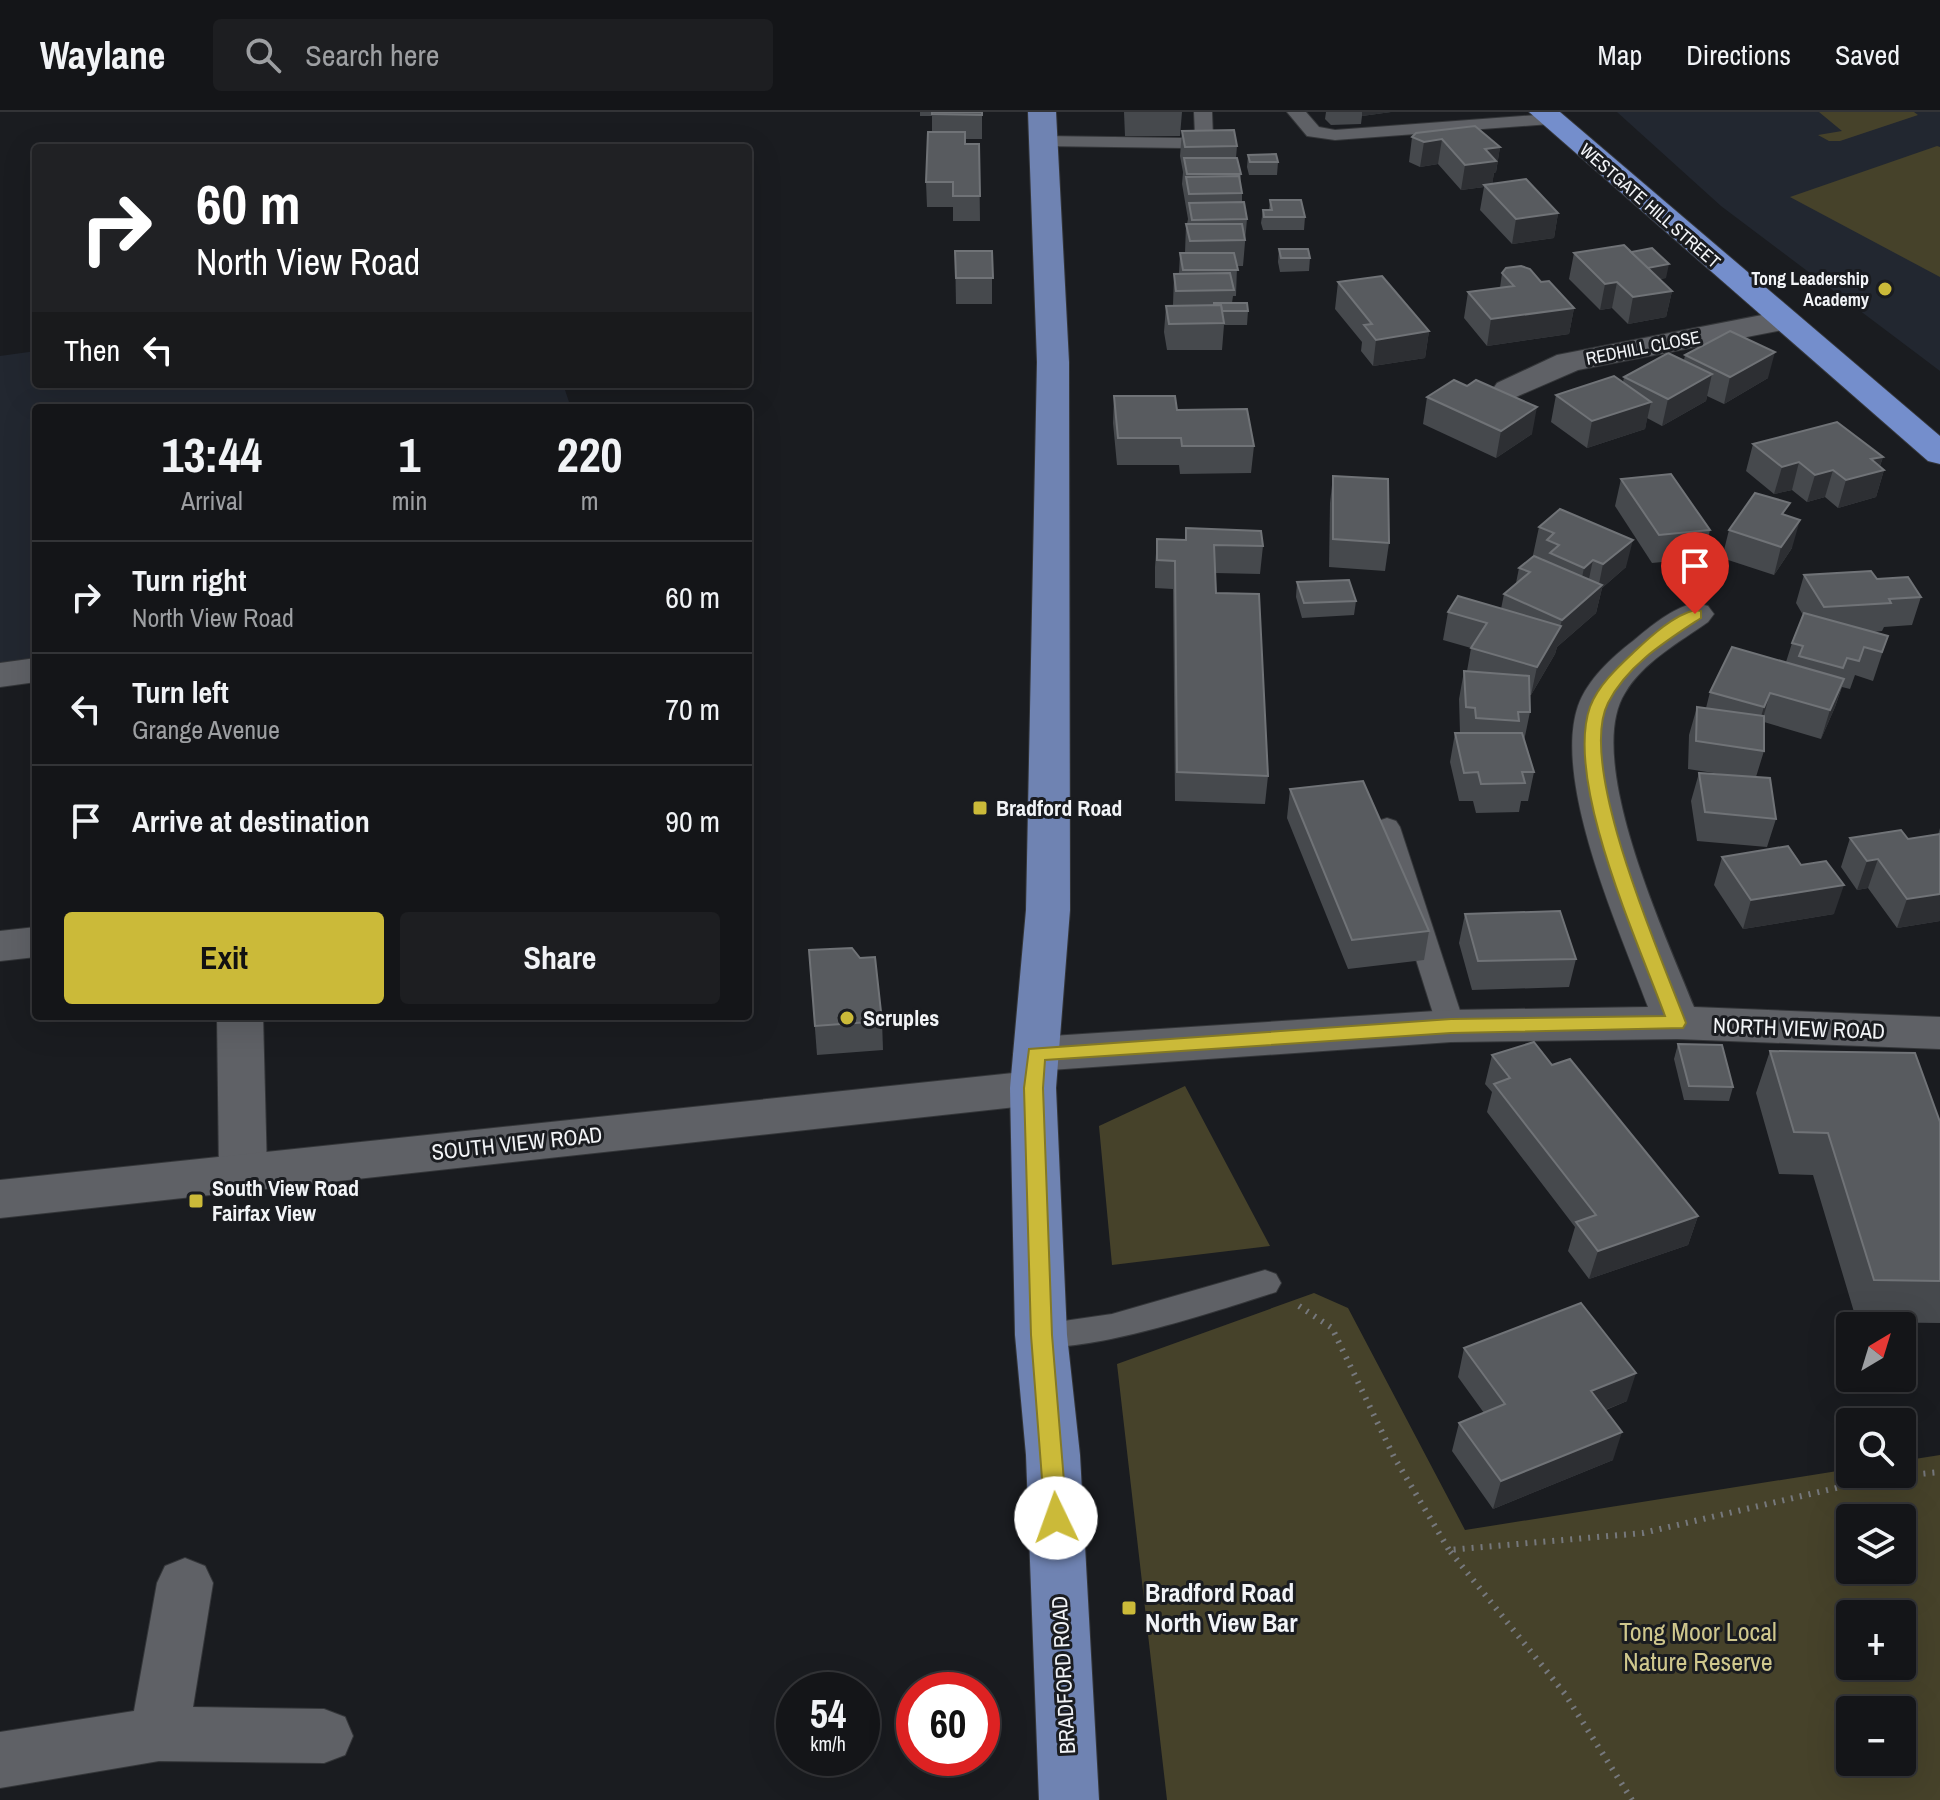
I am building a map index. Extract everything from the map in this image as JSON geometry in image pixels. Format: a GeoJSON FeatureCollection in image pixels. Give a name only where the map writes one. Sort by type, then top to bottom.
{"type":"FeatureCollection","features":[{"type":"Feature","properties":{"kind":"highway","name":"WESTGATE HILL STREET"},"geometry":{"type":"LineString","coordinates":[[1546,115],[1940,454]]}},
{"type":"Feature","properties":{"kind":"main road","name":"BRADFORD ROAD"},"geometry":{"type":"LineString","coordinates":[[1042,127],[1053,362],[1048,910],[1035,1071],[1041,1335],[1053,1455],[1069,1800]]}},
{"type":"Feature","properties":{"kind":"street","name":"REDHILL CLOSE"},"geometry":{"type":"LineString","coordinates":[[1509,390],[1569,362],[1782,321]]}},
{"type":"Feature","properties":{"kind":"street"},"geometry":{"type":"LineString","coordinates":[[1677,1023],[1614,848],[1597,791],[1592,737],[1598,705],[1619,674],[1652,643],[1695,614]]}},
{"type":"Feature","properties":{"kind":"street"},"geometry":{"type":"LineString","coordinates":[[0,675],[32,671]]}},
{"type":"Feature","properties":{"kind":"street"},"geometry":{"type":"LineString","coordinates":[[0,946],[32,942]]}},
{"type":"Feature","properties":{"kind":"street"},"geometry":{"type":"LineString","coordinates":[[240,1020],[243,1172]]}},
{"type":"Feature","properties":{"kind":"street","name":"NORTH VIEW ROAD"},"geometry":{"type":"LineString","coordinates":[[1035,1071],[1451,1026],[1677,1023],[1940,1033]]}},
{"type":"Feature","properties":{"kind":"street","name":"SOUTH VIEW ROAD"},"geometry":{"type":"LineString","coordinates":[[0,1199],[243,1172],[1035,1071]]}},
{"type":"Feature","properties":{"kind":"street"},"geometry":{"type":"LineString","coordinates":[[159,1734],[185,1583]]}},
{"type":"Feature","properties":{"kind":"street"},"geometry":{"type":"LineString","coordinates":[[0,1760],[159,1734],[324,1736]]}},
{"type":"Feature","properties":{"kind":"lane"},"geometry":{"type":"LineString","coordinates":[[1042,127],[1184,143],[1204,138],[1203,112]]}},
{"type":"Feature","properties":{"kind":"lane"},"geometry":{"type":"LineString","coordinates":[[1296,112],[1313,132],[1335,135],[1546,115]]}},
{"type":"Feature","properties":{"kind":"lane"},"geometry":{"type":"LineString","coordinates":[[1387,827],[1451,1026]]}},
{"type":"Feature","properties":{"kind":"lane"},"geometry":{"type":"LineString","coordinates":[[1041,1335],[1112,1327],[1265,1283]]}},
{"type":"Feature","properties":{"kind":"path"},"geometry":{"type":"LineString","coordinates":[[1265,1283],[1332,1328],[1394,1457],[1449,1550],[1565,1694],[1632,1800]]}},
{"type":"Feature","properties":{"kind":"path"},"geometry":{"type":"LineString","coordinates":[[1449,1550],[1643,1533],[1879,1478],[1940,1472]]}},
{"type":"Feature","properties":{"kind":"shaded area","name":"Tong Leadership Academy"},"geometry":{"type":"Polygon","coordinates":[[[1617,112],[1940,112],[1940,371],[1721,206],[1617,112]]]}},
{"type":"Feature","properties":{"kind":"shaded area"},"geometry":{"type":"Polygon","coordinates":[[[32,352],[32,388],[564,388],[570,404],[32,404],[32,663],[0,668],[0,356],[32,352]]]}},
{"type":"Feature","properties":{"kind":"green space"},"geometry":{"type":"Polygon","coordinates":[[[1819,112],[1914,112],[1918,115],[1840,141],[1829,141],[1818,135],[1842,131],[1819,112]]]}},
{"type":"Feature","properties":{"kind":"green space"},"geometry":{"type":"Polygon","coordinates":[[[1940,147],[1940,277],[1790,197],[1940,147]]]}},
{"type":"Feature","properties":{"kind":"green space"},"geometry":{"type":"Polygon","coordinates":[[[1185,1086],[1270,1246],[1112,1265],[1099,1126],[1185,1086]]]}},
{"type":"Feature","properties":{"kind":"green space","name":"Tong Moor Local Nature Reserve"},"geometry":{"type":"Polygon","coordinates":[[[1314,1293],[1348,1308],[1465,1530],[1836,1471],[1836,1488],[1916,1488],[1916,1459],[1940,1455],[1940,1800],[1167,1800],[1117,1364],[1314,1293]]]}},
{"type":"Feature","properties":{"kind":"building"},"geometry":{"type":"Polygon","coordinates":[[[982,112],[982,115],[932,114],[982,112]]]}},
{"type":"Feature","properties":{"kind":"building"},"geometry":{"type":"Polygon","coordinates":[[[1475,126],[1500,147],[1485,149],[1496,161],[1465,165],[1442,139],[1424,142],[1412,137],[1416,133],[1475,126]]]}},
{"type":"Feature","properties":{"kind":"building"},"geometry":{"type":"Polygon","coordinates":[[[1234,130],[1237,146],[1185,147],[1182,131],[1234,130]]]}},
{"type":"Feature","properties":{"kind":"building"},"geometry":{"type":"Polygon","coordinates":[[[928,132],[965,132],[965,144],[979,144],[980,196],[953,196],[953,182],[926,182],[928,132]]]}},
{"type":"Feature","properties":{"kind":"building"},"geometry":{"type":"Polygon","coordinates":[[[1276,154],[1278,162],[1250,162],[1248,155],[1276,154]]]}},
{"type":"Feature","properties":{"kind":"building"},"geometry":{"type":"Polygon","coordinates":[[[1184,158],[1237,158],[1241,174],[1187,174],[1184,158]]]}},
{"type":"Feature","properties":{"kind":"building"},"geometry":{"type":"Polygon","coordinates":[[[1239,176],[1242,193],[1189,194],[1186,177],[1239,176]]]}},
{"type":"Feature","properties":{"kind":"building"},"geometry":{"type":"Polygon","coordinates":[[[1526,179],[1558,213],[1516,219],[1484,185],[1526,179]]]}},
{"type":"Feature","properties":{"kind":"building"},"geometry":{"type":"Polygon","coordinates":[[[1270,200],[1301,200],[1305,217],[1264,217],[1263,210],[1272,210],[1270,200]]]}},
{"type":"Feature","properties":{"kind":"building"},"geometry":{"type":"Polygon","coordinates":[[[1244,202],[1247,219],[1192,220],[1189,203],[1244,202]]]}},
{"type":"Feature","properties":{"kind":"building"},"geometry":{"type":"Polygon","coordinates":[[[1186,224],[1242,224],[1245,240],[1190,241],[1186,224]]]}},
{"type":"Feature","properties":{"kind":"building"},"geometry":{"type":"Polygon","coordinates":[[[1624,245],[1672,291],[1633,297],[1617,282],[1605,284],[1574,253],[1624,245]]]}},
{"type":"Feature","properties":{"kind":"building"},"geometry":{"type":"Polygon","coordinates":[[[1652,248],[1669,264],[1648,268],[1631,252],[1652,248]]]}},
{"type":"Feature","properties":{"kind":"building"},"geometry":{"type":"Polygon","coordinates":[[[1279,249],[1308,249],[1310,258],[1281,258],[1279,249]]]}},
{"type":"Feature","properties":{"kind":"building"},"geometry":{"type":"Polygon","coordinates":[[[955,251],[992,251],[993,278],[956,278],[955,251]]]}},
{"type":"Feature","properties":{"kind":"building"},"geometry":{"type":"Polygon","coordinates":[[[1180,253],[1234,253],[1238,270],[1183,270],[1180,253]]]}},
{"type":"Feature","properties":{"kind":"building"},"geometry":{"type":"Polygon","coordinates":[[[1521,266],[1530,269],[1541,282],[1549,281],[1574,308],[1491,319],[1468,292],[1514,286],[1502,273],[1506,268],[1521,266]]]}},
{"type":"Feature","properties":{"kind":"building"},"geometry":{"type":"Polygon","coordinates":[[[1230,273],[1234,290],[1176,291],[1174,274],[1230,273]]]}},
{"type":"Feature","properties":{"kind":"building"},"geometry":{"type":"Polygon","coordinates":[[[1382,276],[1429,331],[1376,340],[1364,325],[1372,324],[1338,282],[1382,276]]]}},
{"type":"Feature","properties":{"kind":"building"},"geometry":{"type":"Polygon","coordinates":[[[1214,303],[1247,303],[1248,311],[1222,311],[1221,305],[1214,303]]]}},
{"type":"Feature","properties":{"kind":"building"},"geometry":{"type":"Polygon","coordinates":[[[1221,305],[1224,323],[1169,324],[1166,306],[1221,305]]]}},
{"type":"Feature","properties":{"kind":"building"},"geometry":{"type":"Polygon","coordinates":[[[1730,331],[1775,352],[1730,377],[1685,355],[1730,331]]]}},
{"type":"Feature","properties":{"kind":"building"},"geometry":{"type":"Polygon","coordinates":[[[1668,353],[1712,374],[1668,399],[1624,377],[1668,353]]]}},
{"type":"Feature","properties":{"kind":"building"},"geometry":{"type":"Polygon","coordinates":[[[1614,376],[1651,402],[1592,421],[1556,395],[1614,376]]]}},
{"type":"Feature","properties":{"kind":"building"},"geometry":{"type":"Polygon","coordinates":[[[1454,380],[1467,386],[1476,380],[1537,407],[1501,431],[1427,397],[1454,380]]]}},
{"type":"Feature","properties":{"kind":"building"},"geometry":{"type":"Polygon","coordinates":[[[1114,396],[1175,396],[1177,410],[1247,409],[1254,446],[1182,446],[1181,438],[1118,438],[1114,396]]]}},
{"type":"Feature","properties":{"kind":"building"},"geometry":{"type":"Polygon","coordinates":[[[1837,422],[1883,457],[1871,459],[1884,470],[1846,480],[1833,470],[1815,475],[1799,462],[1782,467],[1753,444],[1837,422]]]}},
{"type":"Feature","properties":{"kind":"building"},"geometry":{"type":"Polygon","coordinates":[[[1671,474],[1710,530],[1659,535],[1621,479],[1671,474]]]}},
{"type":"Feature","properties":{"kind":"building"},"geometry":{"type":"Polygon","coordinates":[[[1333,476],[1388,479],[1389,543],[1333,539],[1333,476]]]}},
{"type":"Feature","properties":{"kind":"building"},"geometry":{"type":"Polygon","coordinates":[[[1755,493],[1790,503],[1782,514],[1800,520],[1781,547],[1729,530],[1755,493]]]}},
{"type":"Feature","properties":{"kind":"building"},"geometry":{"type":"Polygon","coordinates":[[[1560,509],[1633,540],[1603,564],[1593,560],[1584,568],[1550,553],[1559,545],[1547,540],[1554,533],[1539,527],[1560,509]]]}},
{"type":"Feature","properties":{"kind":"building"},"geometry":{"type":"Polygon","coordinates":[[[1186,528],[1261,531],[1263,546],[1214,545],[1216,593],[1259,594],[1268,776],[1177,772],[1175,561],[1157,560],[1157,539],[1186,540],[1186,528]]]}},
{"type":"Feature","properties":{"kind":"building"},"geometry":{"type":"Polygon","coordinates":[[[1534,556],[1602,585],[1562,620],[1504,594],[1530,572],[1519,568],[1534,556]]]}},
{"type":"Feature","properties":{"kind":"building"},"geometry":{"type":"Polygon","coordinates":[[[1871,571],[1877,579],[1908,577],[1921,597],[1889,599],[1891,603],[1824,607],[1804,575],[1871,571]]]}},
{"type":"Feature","properties":{"kind":"building"},"geometry":{"type":"Polygon","coordinates":[[[1349,580],[1356,601],[1304,603],[1297,582],[1349,580]]]}},
{"type":"Feature","properties":{"kind":"building"},"geometry":{"type":"Polygon","coordinates":[[[1458,596],[1561,626],[1537,667],[1471,648],[1487,623],[1448,612],[1458,596]]]}},
{"type":"Feature","properties":{"kind":"building"},"geometry":{"type":"Polygon","coordinates":[[[1804,613],[1888,636],[1882,652],[1864,647],[1859,661],[1847,658],[1843,668],[1799,656],[1803,646],[1792,643],[1804,613]]]}},
{"type":"Feature","properties":{"kind":"building"},"geometry":{"type":"Polygon","coordinates":[[[1732,647],[1844,679],[1830,710],[1770,693],[1764,707],[1710,692],[1732,647]]]}},
{"type":"Feature","properties":{"kind":"building"},"geometry":{"type":"Polygon","coordinates":[[[1464,671],[1529,676],[1530,712],[1518,712],[1519,721],[1476,718],[1475,708],[1466,707],[1464,671]]]}},
{"type":"Feature","properties":{"kind":"building"},"geometry":{"type":"Polygon","coordinates":[[[1697,707],[1764,716],[1764,751],[1696,741],[1697,707]]]}},
{"type":"Feature","properties":{"kind":"building"},"geometry":{"type":"Polygon","coordinates":[[[1455,733],[1522,733],[1534,772],[1522,772],[1525,783],[1481,784],[1478,772],[1464,773],[1455,733]]]}},
{"type":"Feature","properties":{"kind":"building"},"geometry":{"type":"Polygon","coordinates":[[[1699,773],[1770,778],[1776,819],[1705,812],[1699,773]]]}},
{"type":"Feature","properties":{"kind":"building"},"geometry":{"type":"Polygon","coordinates":[[[1363,781],[1429,931],[1352,940],[1290,789],[1363,781]]]}},
{"type":"Feature","properties":{"kind":"building"},"geometry":{"type":"Polygon","coordinates":[[[1901,830],[1908,839],[1940,834],[1940,894],[1907,899],[1878,859],[1867,861],[1850,838],[1901,830]]]}},
{"type":"Feature","properties":{"kind":"building"},"geometry":{"type":"Polygon","coordinates":[[[1788,846],[1801,865],[1826,861],[1844,885],[1751,900],[1722,857],[1788,846]]]}},
{"type":"Feature","properties":{"kind":"building"},"geometry":{"type":"Polygon","coordinates":[[[1560,911],[1576,959],[1478,961],[1465,914],[1560,911]]]}},
{"type":"Feature","properties":{"kind":"building"},"geometry":{"type":"Polygon","coordinates":[[[852,948],[860,958],[875,957],[882,1021],[815,1026],[809,950],[852,948]]]}},
{"type":"Feature","properties":{"kind":"building"},"geometry":{"type":"Polygon","coordinates":[[[1534,1042],[1552,1065],[1570,1059],[1698,1216],[1598,1251],[1576,1222],[1596,1215],[1494,1084],[1510,1078],[1492,1055],[1534,1042]]]}},
{"type":"Feature","properties":{"kind":"building"},"geometry":{"type":"Polygon","coordinates":[[[1678,1044],[1722,1045],[1733,1087],[1689,1086],[1678,1044]]]}},
{"type":"Feature","properties":{"kind":"building"},"geometry":{"type":"Polygon","coordinates":[[[1770,1051],[1915,1053],[1940,1122],[1940,1281],[1874,1280],[1828,1133],[1794,1132],[1770,1051]]]}},
{"type":"Feature","properties":{"kind":"building"},"geometry":{"type":"Polygon","coordinates":[[[1581,1303],[1636,1373],[1591,1391],[1622,1432],[1501,1481],[1459,1423],[1505,1404],[1464,1348],[1581,1303]]]}},
{"type":"Feature","properties":{"kind":"place","name":"Tong Leadership Academy"},"geometry":{"type":"Point","coordinates":[1885,289]}},
{"type":"Feature","properties":{"kind":"place","name":"Bradford Road"},"geometry":{"type":"Point","coordinates":[980,808]}},
{"type":"Feature","properties":{"kind":"place","name":"Scruples"},"geometry":{"type":"Point","coordinates":[847,1018]}},
{"type":"Feature","properties":{"kind":"place","name":"South View Road Fairfax View"},"geometry":{"type":"Point","coordinates":[196,1201]}},
{"type":"Feature","properties":{"kind":"place","name":"Bradford Road North View Bar"},"geometry":{"type":"Point","coordinates":[1129,1608]}},
{"type":"Feature","properties":{"kind":"route"},"geometry":{"type":"LineString","coordinates":[[1056,1518],[1041,1335],[1033,1088],[1036,1054],[1451,1026],[1677,1023],[1618,862],[1597,791],[1592,737],[1598,705],[1619,674],[1652,643],[1695,614]]}}]}
